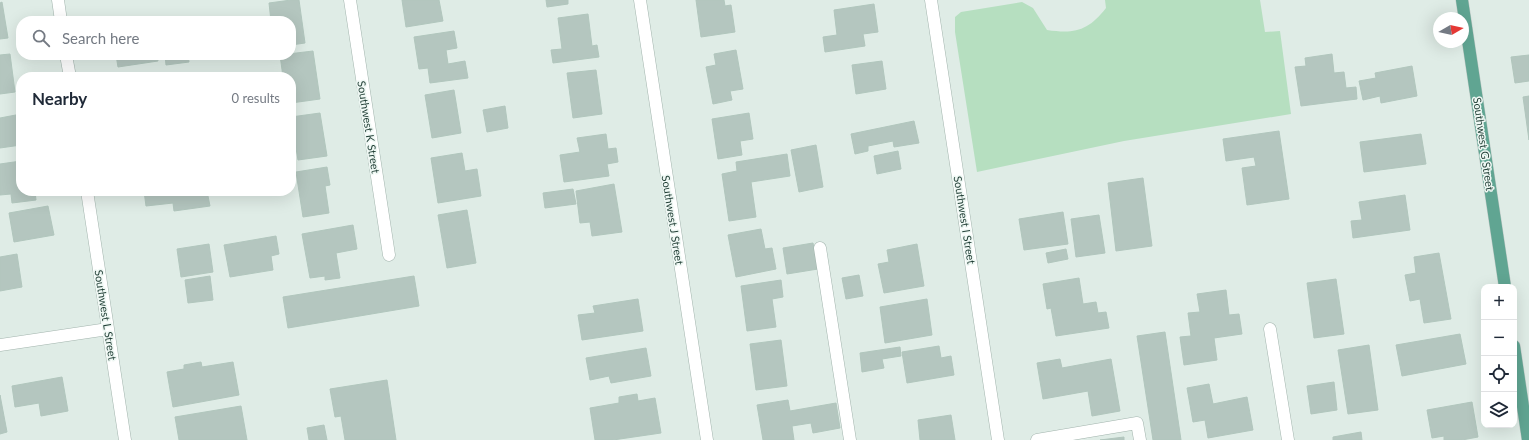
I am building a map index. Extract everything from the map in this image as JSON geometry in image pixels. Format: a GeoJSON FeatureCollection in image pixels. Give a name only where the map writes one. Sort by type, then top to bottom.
{"type":"FeatureCollection","features":[{"type":"Feature","properties":{"kind":"main road","name":"Southwest G Street"},"geometry":{"type":"LineString","coordinates":[[1462,0],[1505,284]]}},
{"type":"Feature","properties":{"kind":"main road"},"geometry":{"type":"LineString","coordinates":[[1515,356],[1528,440]]}},
{"type":"Feature","properties":{"kind":"street"},"geometry":{"type":"LineString","coordinates":[[58,0],[60,16]]}},
{"type":"Feature","properties":{"kind":"street","name":"Southwest K Street"},"geometry":{"type":"LineString","coordinates":[[350,0],[388,255]]}},
{"type":"Feature","properties":{"kind":"street","name":"Southwest J Street"},"geometry":{"type":"LineString","coordinates":[[640,0],[707,440]]}},
{"type":"Feature","properties":{"kind":"street","name":"Southwest I Street"},"geometry":{"type":"LineString","coordinates":[[931,0],[998,440]]}},
{"type":"Feature","properties":{"kind":"street"},"geometry":{"type":"LineString","coordinates":[[67,60],[69,72]]}},
{"type":"Feature","properties":{"kind":"street","name":"Southwest L Street"},"geometry":{"type":"LineString","coordinates":[[88,196],[125,440]]}},
{"type":"Feature","properties":{"kind":"street"},"geometry":{"type":"LineString","coordinates":[[820,248],[850,440]]}},
{"type":"Feature","properties":{"kind":"street"},"geometry":{"type":"LineString","coordinates":[[0,345],[108,329]]}},
{"type":"Feature","properties":{"kind":"street"},"geometry":{"type":"LineString","coordinates":[[1270,329],[1288,440]]}},
{"type":"Feature","properties":{"kind":"street"},"geometry":{"type":"LineString","coordinates":[[1037,440],[1137,423],[1140,440]]}},
{"type":"Feature","properties":{"kind":"green space"},"geometry":{"type":"Polygon","coordinates":[[[1105,0],[1260,0],[1265,32],[1280,31],[1291,114],[1124,141],[977,172],[955,32],[955,17],[961,12],[1022,2],[1033,8],[1047,30],[1073,31],[1093,22],[1106,8],[1105,0]]]}},
{"type":"Feature","properties":{"kind":"building"},"geometry":{"type":"Polygon","coordinates":[[[299,0],[305,43],[296,44],[296,16],[270,16],[269,3],[299,0]]]}},
{"type":"Feature","properties":{"kind":"building"},"geometry":{"type":"Polygon","coordinates":[[[402,0],[439,0],[443,21],[406,27],[402,0]]]}},
{"type":"Feature","properties":{"kind":"building"},"geometry":{"type":"Polygon","coordinates":[[[546,0],[568,0],[568,4],[547,7],[546,0]]]}},
{"type":"Feature","properties":{"kind":"building"},"geometry":{"type":"Polygon","coordinates":[[[696,0],[724,0],[725,6],[731,5],[735,32],[701,37],[696,0]]]}},
{"type":"Feature","properties":{"kind":"building"},"geometry":{"type":"Polygon","coordinates":[[[2,2],[8,38],[0,39],[0,3],[2,2]]]}},
{"type":"Feature","properties":{"kind":"building"},"geometry":{"type":"Polygon","coordinates":[[[874,4],[878,32],[863,34],[865,46],[825,52],[823,37],[837,35],[834,10],[874,4]]]}},
{"type":"Feature","properties":{"kind":"building"},"geometry":{"type":"Polygon","coordinates":[[[588,14],[592,46],[597,45],[599,57],[553,63],[551,50],[562,49],[558,18],[588,14]]]}},
{"type":"Feature","properties":{"kind":"building"},"geometry":{"type":"Polygon","coordinates":[[[454,31],[457,48],[446,50],[448,64],[465,61],[468,78],[430,83],[428,68],[419,69],[414,37],[454,31]]]}},
{"type":"Feature","properties":{"kind":"building"},"geometry":{"type":"Polygon","coordinates":[[[736,50],[743,89],[730,91],[732,100],[713,104],[706,67],[716,65],[714,54],[736,50]]]}},
{"type":"Feature","properties":{"kind":"building"},"geometry":{"type":"Polygon","coordinates":[[[313,51],[320,99],[296,102],[296,72],[282,72],[281,60],[296,60],[296,53],[313,51]]]}},
{"type":"Feature","properties":{"kind":"building"},"geometry":{"type":"Polygon","coordinates":[[[10,54],[15,92],[0,94],[0,55],[10,54]]]}},
{"type":"Feature","properties":{"kind":"building"},"geometry":{"type":"Polygon","coordinates":[[[1332,54],[1334,73],[1344,72],[1346,88],[1356,87],[1357,99],[1301,106],[1295,67],[1306,66],[1305,58],[1332,54]]]}},
{"type":"Feature","properties":{"kind":"building"},"geometry":{"type":"Polygon","coordinates":[[[1529,55],[1529,81],[1515,83],[1511,57],[1529,55]]]}},
{"type":"Feature","properties":{"kind":"building"},"geometry":{"type":"Polygon","coordinates":[[[117,60],[158,61],[118,67],[117,60]]]}},
{"type":"Feature","properties":{"kind":"building"},"geometry":{"type":"Polygon","coordinates":[[[166,60],[189,60],[189,62],[166,65],[166,60]]]}},
{"type":"Feature","properties":{"kind":"building"},"geometry":{"type":"Polygon","coordinates":[[[882,61],[886,89],[856,94],[852,65],[882,61]]]}},
{"type":"Feature","properties":{"kind":"building"},"geometry":{"type":"Polygon","coordinates":[[[1412,66],[1417,96],[1381,103],[1380,96],[1363,100],[1359,81],[1376,78],[1375,73],[1412,66]]]}},
{"type":"Feature","properties":{"kind":"building"},"geometry":{"type":"Polygon","coordinates":[[[596,70],[602,114],[573,118],[567,73],[596,70]]]}},
{"type":"Feature","properties":{"kind":"building"},"geometry":{"type":"Polygon","coordinates":[[[454,90],[461,133],[432,138],[425,95],[454,90]]]}},
{"type":"Feature","properties":{"kind":"building"},"geometry":{"type":"Polygon","coordinates":[[[1529,96],[1529,140],[1523,97],[1529,96]]]}},
{"type":"Feature","properties":{"kind":"building"},"geometry":{"type":"Polygon","coordinates":[[[505,106],[508,128],[487,132],[483,110],[505,106]]]}},
{"type":"Feature","properties":{"kind":"building"},"geometry":{"type":"Polygon","coordinates":[[[320,113],[327,156],[298,160],[296,148],[296,116],[320,113]]]}},
{"type":"Feature","properties":{"kind":"building"},"geometry":{"type":"Polygon","coordinates":[[[749,113],[753,139],[740,141],[742,155],[718,159],[712,119],[749,113]]]}},
{"type":"Feature","properties":{"kind":"building"},"geometry":{"type":"Polygon","coordinates":[[[16,115],[16,146],[0,148],[0,118],[16,115]]]}},
{"type":"Feature","properties":{"kind":"building"},"geometry":{"type":"Polygon","coordinates":[[[914,121],[919,143],[894,147],[893,141],[868,146],[868,151],[855,154],[851,134],[914,121]]]}},
{"type":"Feature","properties":{"kind":"building"},"geometry":{"type":"Polygon","coordinates":[[[1279,131],[1289,199],[1247,205],[1242,168],[1256,166],[1254,157],[1226,161],[1223,139],[1279,131]]]}},
{"type":"Feature","properties":{"kind":"building"},"geometry":{"type":"Polygon","coordinates":[[[606,134],[608,149],[616,148],[618,162],[607,164],[609,176],[564,182],[560,155],[580,152],[577,138],[606,134]]]}},
{"type":"Feature","properties":{"kind":"building"},"geometry":{"type":"Polygon","coordinates":[[[1421,134],[1426,164],[1364,172],[1360,142],[1421,134]]]}},
{"type":"Feature","properties":{"kind":"building"},"geometry":{"type":"Polygon","coordinates":[[[816,145],[823,187],[799,192],[791,150],[816,145]]]}},
{"type":"Feature","properties":{"kind":"building"},"geometry":{"type":"Polygon","coordinates":[[[898,151],[901,169],[877,174],[874,156],[898,151]]]}},
{"type":"Feature","properties":{"kind":"building"},"geometry":{"type":"Polygon","coordinates":[[[462,153],[465,171],[477,169],[481,196],[438,203],[431,158],[462,153]]]}},
{"type":"Feature","properties":{"kind":"building"},"geometry":{"type":"Polygon","coordinates":[[[787,154],[790,176],[751,182],[756,217],[729,221],[722,174],[737,171],[736,162],[787,154]]]}},
{"type":"Feature","properties":{"kind":"building"},"geometry":{"type":"Polygon","coordinates":[[[16,162],[16,196],[36,196],[36,200],[12,203],[11,194],[0,195],[0,164],[16,162]]]}},
{"type":"Feature","properties":{"kind":"building"},"geometry":{"type":"Polygon","coordinates":[[[327,167],[330,185],[325,186],[329,213],[303,217],[296,172],[327,167]]]}},
{"type":"Feature","properties":{"kind":"building"},"geometry":{"type":"Polygon","coordinates":[[[1143,178],[1152,246],[1116,251],[1108,183],[1143,178]]]}},
{"type":"Feature","properties":{"kind":"building"},"geometry":{"type":"Polygon","coordinates":[[[614,184],[622,232],[592,236],[590,222],[580,223],[576,191],[614,184]]]}},
{"type":"Feature","properties":{"kind":"building"},"geometry":{"type":"Polygon","coordinates":[[[573,189],[576,204],[545,208],[543,193],[573,189]]]}},
{"type":"Feature","properties":{"kind":"building"},"geometry":{"type":"Polygon","coordinates":[[[1405,195],[1410,230],[1353,238],[1351,221],[1362,220],[1359,202],[1405,195]]]}},
{"type":"Feature","properties":{"kind":"building"},"geometry":{"type":"Polygon","coordinates":[[[145,196],[208,196],[210,206],[174,211],[173,203],[146,206],[145,196]]]}},
{"type":"Feature","properties":{"kind":"building"},"geometry":{"type":"Polygon","coordinates":[[[48,206],[54,235],[14,242],[9,213],[48,206]]]}},
{"type":"Feature","properties":{"kind":"building"},"geometry":{"type":"Polygon","coordinates":[[[467,210],[476,263],[447,268],[438,215],[467,210]]]}},
{"type":"Feature","properties":{"kind":"building"},"geometry":{"type":"Polygon","coordinates":[[[1063,212],[1068,244],[1024,250],[1019,219],[1063,212]]]}},
{"type":"Feature","properties":{"kind":"building"},"geometry":{"type":"Polygon","coordinates":[[[1099,215],[1105,253],[1076,257],[1071,219],[1099,215]]]}},
{"type":"Feature","properties":{"kind":"building"},"geometry":{"type":"Polygon","coordinates":[[[353,225],[357,249],[336,253],[340,278],[325,280],[325,276],[310,278],[302,234],[353,225]]]}},
{"type":"Feature","properties":{"kind":"building"},"geometry":{"type":"Polygon","coordinates":[[[761,229],[765,249],[772,248],[776,269],[736,277],[728,235],[761,229]]]}},
{"type":"Feature","properties":{"kind":"building"},"geometry":{"type":"Polygon","coordinates":[[[276,236],[279,254],[271,256],[273,270],[230,277],[224,245],[276,236]]]}},
{"type":"Feature","properties":{"kind":"building"},"geometry":{"type":"Polygon","coordinates":[[[813,243],[818,269],[787,274],[783,248],[813,243]]]}},
{"type":"Feature","properties":{"kind":"building"},"geometry":{"type":"Polygon","coordinates":[[[209,244],[213,272],[181,277],[177,249],[209,244]]]}},
{"type":"Feature","properties":{"kind":"building"},"geometry":{"type":"Polygon","coordinates":[[[917,244],[924,286],[884,293],[878,264],[889,262],[887,250],[917,244]]]}},
{"type":"Feature","properties":{"kind":"building"},"geometry":{"type":"Polygon","coordinates":[[[1066,249],[1068,259],[1048,263],[1046,253],[1066,249]]]}},
{"type":"Feature","properties":{"kind":"building"},"geometry":{"type":"Polygon","coordinates":[[[1439,253],[1451,319],[1424,323],[1420,299],[1410,301],[1405,275],[1416,273],[1414,257],[1439,253]]]}},
{"type":"Feature","properties":{"kind":"building"},"geometry":{"type":"Polygon","coordinates":[[[17,254],[22,287],[0,291],[0,257],[17,254]]]}},
{"type":"Feature","properties":{"kind":"building"},"geometry":{"type":"Polygon","coordinates":[[[859,275],[863,296],[846,299],[842,278],[859,275]]]}},
{"type":"Feature","properties":{"kind":"building"},"geometry":{"type":"Polygon","coordinates":[[[210,276],[213,300],[188,303],[185,280],[210,276]]]}},
{"type":"Feature","properties":{"kind":"building"},"geometry":{"type":"Polygon","coordinates":[[[414,276],[419,306],[288,328],[283,297],[414,276]]]}},
{"type":"Feature","properties":{"kind":"building"},"geometry":{"type":"Polygon","coordinates":[[[1079,278],[1083,304],[1096,302],[1098,313],[1106,312],[1109,328],[1056,336],[1051,308],[1047,309],[1043,284],[1079,278]]]}},
{"type":"Feature","properties":{"kind":"building"},"geometry":{"type":"Polygon","coordinates":[[[1336,279],[1344,334],[1314,338],[1307,283],[1336,279]]]}},
{"type":"Feature","properties":{"kind":"building"},"geometry":{"type":"Polygon","coordinates":[[[781,280],[783,297],[772,299],[776,327],[747,331],[741,286],[781,280]]]}},
{"type":"Feature","properties":{"kind":"building"},"geometry":{"type":"Polygon","coordinates":[[[1226,290],[1229,315],[1239,314],[1242,334],[1214,338],[1217,360],[1184,365],[1180,337],[1191,336],[1188,313],[1200,312],[1197,294],[1226,290]]]}},
{"type":"Feature","properties":{"kind":"building"},"geometry":{"type":"Polygon","coordinates":[[[638,299],[643,331],[582,340],[578,315],[595,313],[593,306],[638,299]]]}},
{"type":"Feature","properties":{"kind":"building"},"geometry":{"type":"Polygon","coordinates":[[[927,299],[932,335],[885,343],[880,307],[927,299]]]}},
{"type":"Feature","properties":{"kind":"building"},"geometry":{"type":"Polygon","coordinates":[[[1165,332],[1181,440],[1153,440],[1137,336],[1165,332]]]}},
{"type":"Feature","properties":{"kind":"building"},"geometry":{"type":"Polygon","coordinates":[[[1460,334],[1466,364],[1402,376],[1396,345],[1460,334]]]}},
{"type":"Feature","properties":{"kind":"building"},"geometry":{"type":"Polygon","coordinates":[[[781,340],[787,386],[756,390],[750,344],[781,340]]]}},
{"type":"Feature","properties":{"kind":"building"},"geometry":{"type":"Polygon","coordinates":[[[1369,345],[1378,410],[1348,414],[1338,350],[1369,345]]]}},
{"type":"Feature","properties":{"kind":"building"},"geometry":{"type":"Polygon","coordinates":[[[939,346],[941,358],[951,356],[954,375],[907,383],[902,352],[939,346]]]}},
{"type":"Feature","properties":{"kind":"building"},"geometry":{"type":"Polygon","coordinates":[[[900,347],[901,356],[882,359],[884,368],[862,372],[860,353],[900,347]]]}},
{"type":"Feature","properties":{"kind":"building"},"geometry":{"type":"Polygon","coordinates":[[[646,348],[651,376],[611,383],[609,376],[590,380],[586,358],[646,348]]]}},
{"type":"Feature","properties":{"kind":"building"},"geometry":{"type":"Polygon","coordinates":[[[1060,359],[1062,368],[1111,359],[1120,411],[1092,416],[1088,391],[1043,399],[1037,363],[1060,359]]]}},
{"type":"Feature","properties":{"kind":"building"},"geometry":{"type":"Polygon","coordinates":[[[201,362],[202,367],[233,362],[239,395],[173,407],[167,372],[184,369],[184,365],[201,362]]]}},
{"type":"Feature","properties":{"kind":"building"},"geometry":{"type":"Polygon","coordinates":[[[62,377],[68,411],[41,416],[39,403],[15,407],[12,386],[62,377]]]}},
{"type":"Feature","properties":{"kind":"building"},"geometry":{"type":"Polygon","coordinates":[[[387,380],[396,440],[345,440],[341,416],[335,417],[330,389],[387,380]]]}},
{"type":"Feature","properties":{"kind":"building"},"geometry":{"type":"Polygon","coordinates":[[[1334,382],[1337,410],[1311,414],[1307,386],[1334,382]]]}},
{"type":"Feature","properties":{"kind":"building"},"geometry":{"type":"Polygon","coordinates":[[[1209,384],[1213,404],[1247,397],[1253,430],[1208,438],[1205,420],[1193,422],[1187,388],[1209,384]]]}},
{"type":"Feature","properties":{"kind":"building"},"geometry":{"type":"Polygon","coordinates":[[[637,394],[638,401],[655,398],[661,433],[613,440],[595,440],[590,408],[619,403],[619,397],[637,394]]]}},
{"type":"Feature","properties":{"kind":"building"},"geometry":{"type":"Polygon","coordinates":[[[0,395],[7,432],[0,434],[0,395]]]}},
{"type":"Feature","properties":{"kind":"building"},"geometry":{"type":"Polygon","coordinates":[[[788,400],[790,411],[836,403],[840,428],[813,433],[811,423],[792,426],[794,440],[763,440],[757,405],[788,400]]]}},
{"type":"Feature","properties":{"kind":"building"},"geometry":{"type":"Polygon","coordinates":[[[1472,402],[1478,437],[1462,440],[1444,440],[1444,436],[1432,438],[1427,410],[1472,402]]]}},
{"type":"Feature","properties":{"kind":"building"},"geometry":{"type":"Polygon","coordinates":[[[241,406],[247,440],[179,440],[175,417],[241,406]]]}},
{"type":"Feature","properties":{"kind":"building"},"geometry":{"type":"Polygon","coordinates":[[[951,415],[955,440],[920,440],[918,420],[951,415]]]}},
{"type":"Feature","properties":{"kind":"building"},"geometry":{"type":"Polygon","coordinates":[[[324,425],[327,440],[309,440],[307,428],[324,425]]]}},
{"type":"Feature","properties":{"kind":"building"},"geometry":{"type":"Polygon","coordinates":[[[1361,432],[1362,440],[1333,440],[1333,437],[1361,432]]]}},
{"type":"Feature","properties":{"kind":"building"},"geometry":{"type":"Polygon","coordinates":[[[1124,437],[1124,440],[1100,440],[1124,437]]]}}]}
